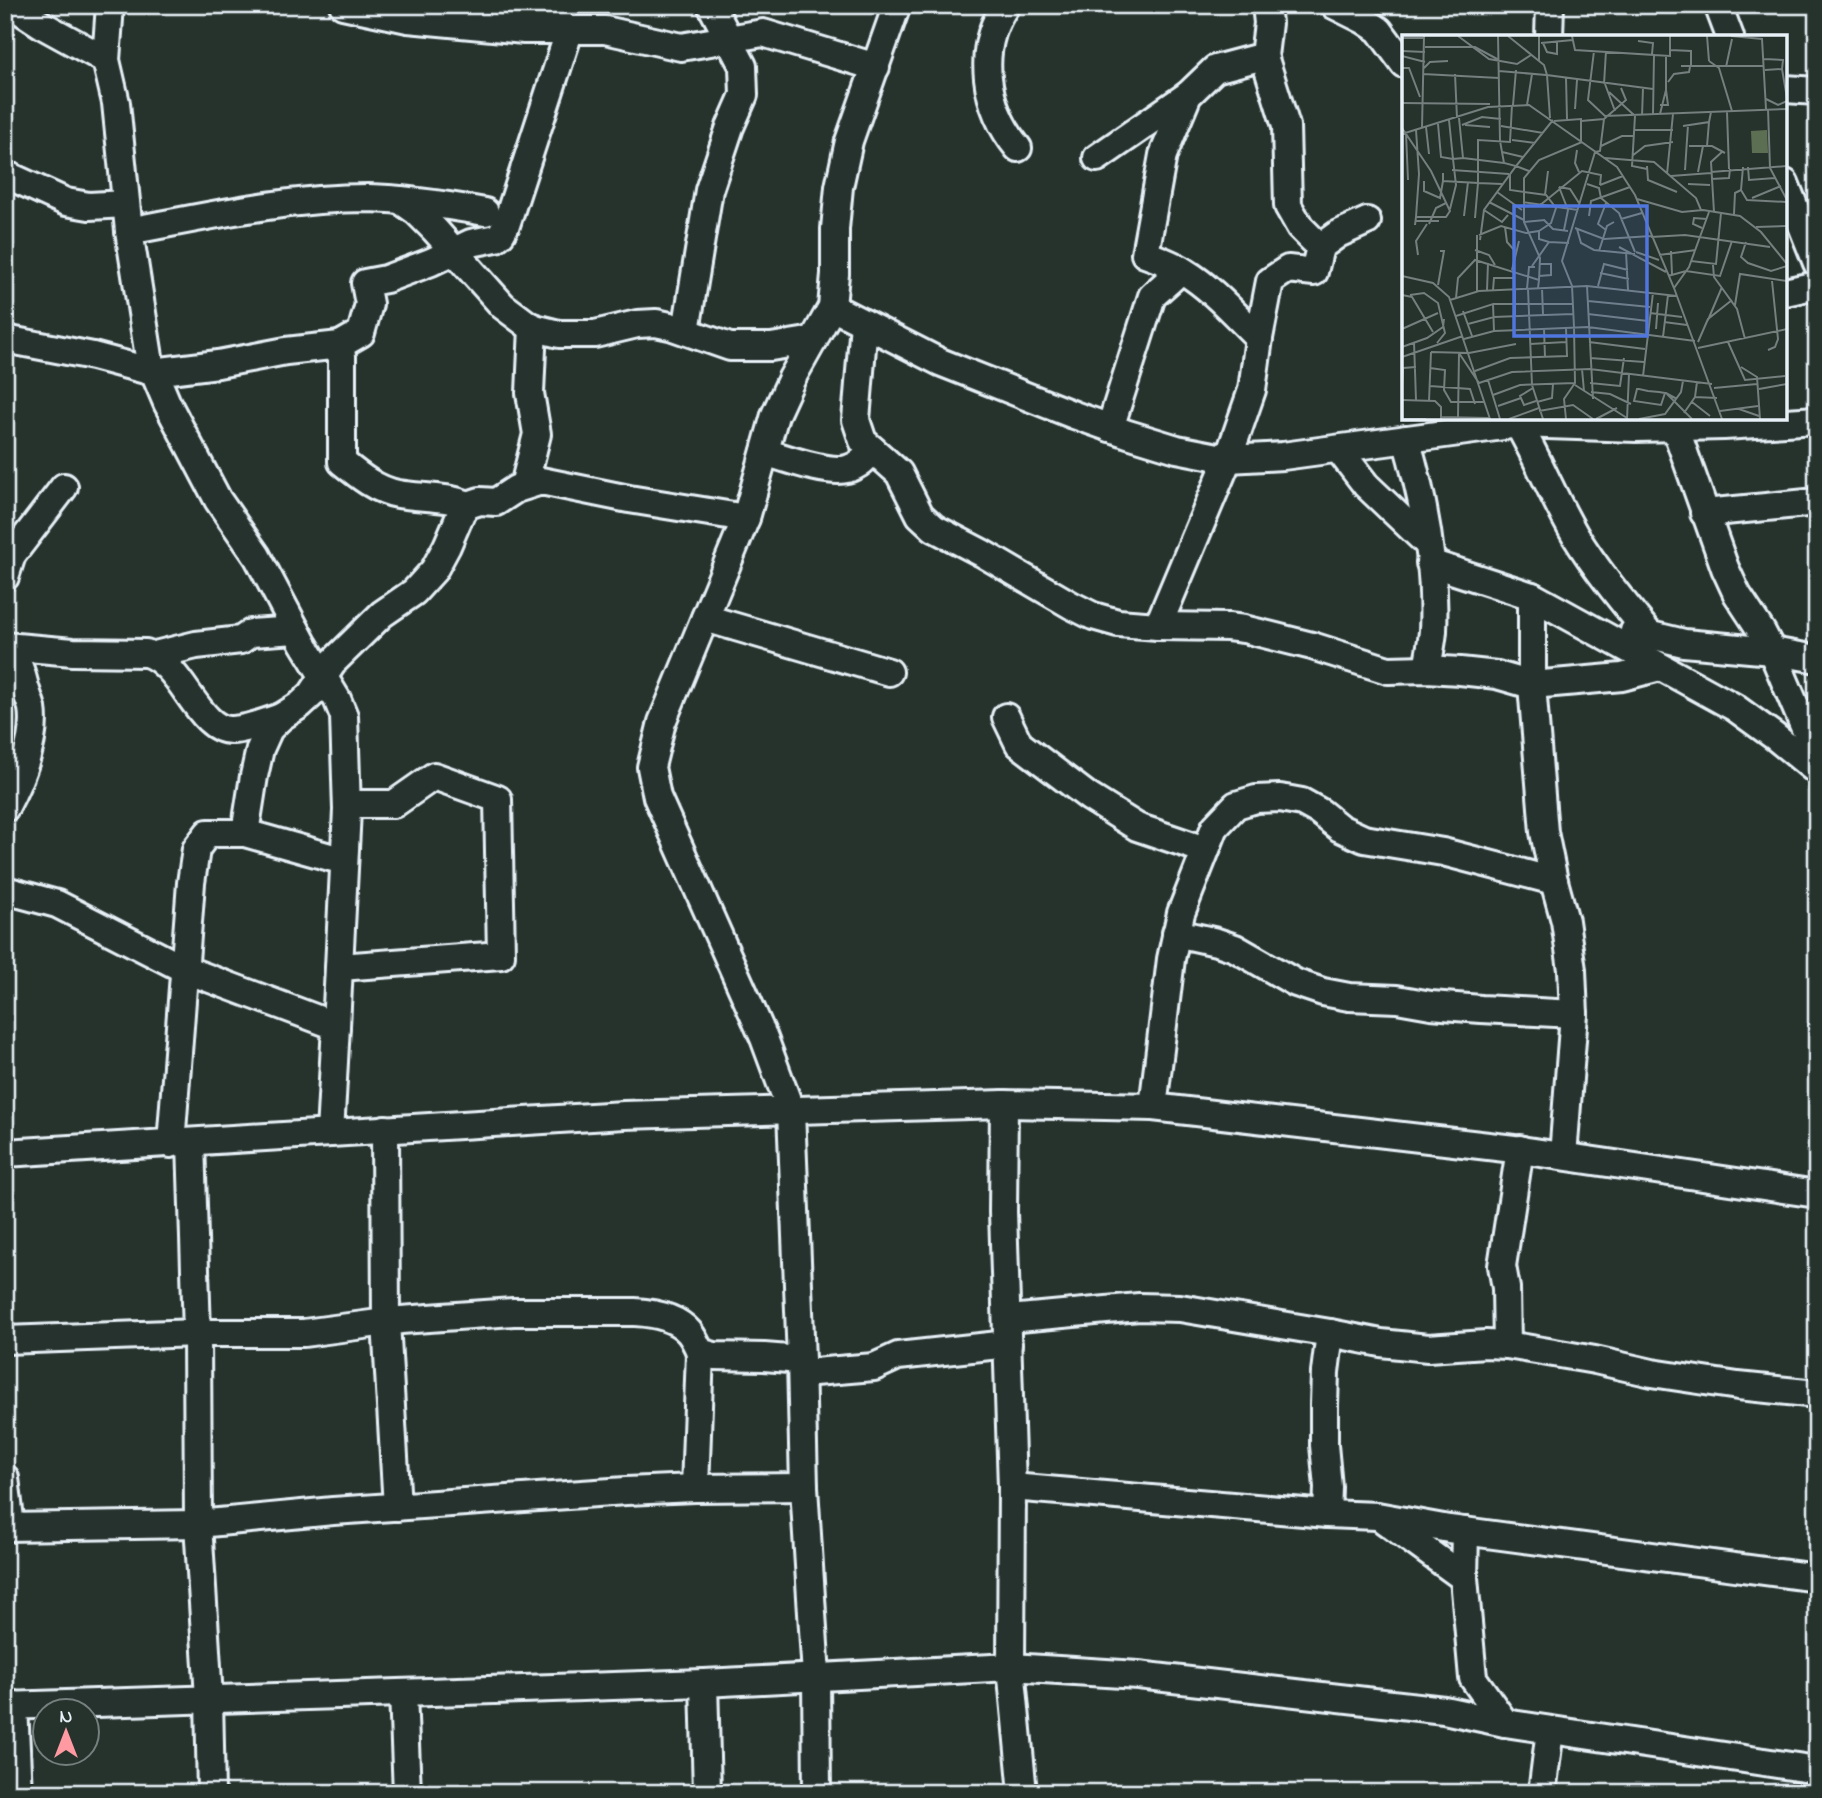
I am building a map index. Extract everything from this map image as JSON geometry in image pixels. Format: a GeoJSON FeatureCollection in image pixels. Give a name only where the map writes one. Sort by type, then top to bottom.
{"type":"FeatureCollection","features":[{"type":"Feature","properties":{"kind":"street"},"geometry":{"type":"LineString","coordinates":[[12,5],[106,60]]}},
{"type":"Feature","properties":{"kind":"street"},"geometry":{"type":"LineString","coordinates":[[110,5],[106,60],[116,103],[129,231],[150,363],[167,403],[218,500],[257,556],[344,716],[347,804],[330,1133]]}},
{"type":"Feature","properties":{"kind":"street"},"geometry":{"type":"LineString","coordinates":[[343,5],[408,19],[524,30],[605,30],[681,47],[763,33],[876,67]]}},
{"type":"Feature","properties":{"kind":"street"},"geometry":{"type":"LineString","coordinates":[[5,339],[93,356],[153,372],[340,345],[361,333],[369,304],[365,283],[386,279],[471,243],[496,238],[501,234],[568,35],[550,5]]}},
{"type":"Feature","properties":{"kind":"street"},"geometry":{"type":"LineString","coordinates":[[686,331],[709,190],[744,95],[743,66],[711,5]]}},
{"type":"Feature","properties":{"kind":"street"},"geometry":{"type":"LineString","coordinates":[[1006,5],[998,16],[988,42],[986,66],[994,108],[1006,133],[1018,148]]}},
{"type":"Feature","properties":{"kind":"street"},"geometry":{"type":"LineString","coordinates":[[1266,5],[1268,23],[1264,56],[1286,125],[1288,206],[1300,228],[1320,247]]}},
{"type":"Feature","properties":{"kind":"street"},"geometry":{"type":"LineString","coordinates":[[1334,5],[1378,30],[1402,61]]}},
{"type":"Feature","properties":{"kind":"street"},"geometry":{"type":"LineString","coordinates":[[1549,35],[1550,5]]}},
{"type":"Feature","properties":{"kind":"street"},"geometry":{"type":"LineString","coordinates":[[1718,5],[1729,35]]}},
{"type":"Feature","properties":{"kind":"street"},"geometry":{"type":"LineString","coordinates":[[817,1793],[816,1676],[804,1488],[802,1367],[791,1111],[764,1038],[657,797],[651,766],[662,722],[746,518],[775,415],[792,378],[832,307],[839,187],[849,141],[896,7]]}},
{"type":"Feature","properties":{"kind":"street"},"geometry":{"type":"LineString","coordinates":[[1097,158],[1188,95],[1215,69],[1264,56]]}},
{"type":"Feature","properties":{"kind":"street"},"geometry":{"type":"LineString","coordinates":[[1787,89],[1817,91]]}},
{"type":"Feature","properties":{"kind":"street"},"geometry":{"type":"LineString","coordinates":[[1188,95],[1163,155],[1145,254],[1181,270],[1206,288],[1259,338]]}},
{"type":"Feature","properties":{"kind":"street"},"geometry":{"type":"LineString","coordinates":[[5,174],[65,202],[89,206],[126,204]]}},
{"type":"Feature","properties":{"kind":"street"},"geometry":{"type":"LineString","coordinates":[[1787,188],[1817,263]]}},
{"type":"Feature","properties":{"kind":"street"},"geometry":{"type":"LineString","coordinates":[[129,231],[244,209],[366,198],[485,212]]}},
{"type":"Feature","properties":{"kind":"street"},"geometry":{"type":"LineString","coordinates":[[400,200],[417,212],[503,306],[533,327],[559,334],[596,334],[637,324],[656,323],[730,347],[771,347],[814,340]]}},
{"type":"Feature","properties":{"kind":"street"},"geometry":{"type":"LineString","coordinates":[[1158,626],[1228,459],[1252,390],[1270,281],[1288,269],[1314,272],[1320,247],[1338,234],[1367,221]]}},
{"type":"Feature","properties":{"kind":"street"},"geometry":{"type":"LineString","coordinates":[[1111,428],[1152,296],[1181,270]]}},
{"type":"Feature","properties":{"kind":"street"},"geometry":{"type":"LineString","coordinates":[[1787,292],[1817,285]]}},
{"type":"Feature","properties":{"kind":"street"},"geometry":{"type":"LineString","coordinates":[[832,307],[940,362],[998,386],[1111,428],[1177,449],[1228,459],[1339,450],[1517,421],[1626,423],[1675,427],[1817,420]]}},
{"type":"Feature","properties":{"kind":"street"},"geometry":{"type":"LineString","coordinates":[[864,323],[856,420],[863,441],[899,473],[920,515],[934,528],[1093,616],[1118,623],[1244,629],[1312,646],[1388,670],[1427,668],[1497,675],[1532,685],[1622,677],[1660,667]]}},
{"type":"Feature","properties":{"kind":"street"},"geometry":{"type":"LineString","coordinates":[[524,486],[537,434],[530,393],[533,327]]}},
{"type":"Feature","properties":{"kind":"street"},"geometry":{"type":"LineString","coordinates":[[340,345],[342,462],[366,481],[395,494],[455,500],[468,505]]}},
{"type":"Feature","properties":{"kind":"street"},"geometry":{"type":"LineString","coordinates":[[1517,421],[1558,504],[1589,558],[1650,635]]}},
{"type":"Feature","properties":{"kind":"street"},"geometry":{"type":"LineString","coordinates":[[1675,427],[1724,568],[1772,651],[1817,757]]}},
{"type":"Feature","properties":{"kind":"street"},"geometry":{"type":"LineString","coordinates":[[1406,439],[1418,478],[1433,591],[1433,632],[1427,668]]}},
{"type":"Feature","properties":{"kind":"street"},"geometry":{"type":"LineString","coordinates":[[765,452],[810,467],[845,470],[861,463],[873,450]]}},
{"type":"Feature","properties":{"kind":"street"},"geometry":{"type":"LineString","coordinates":[[1339,450],[1366,485],[1429,554],[1532,596],[1734,707],[1817,771]]}},
{"type":"Feature","properties":{"kind":"street"},"geometry":{"type":"LineString","coordinates":[[245,833],[260,749],[268,729],[312,694],[334,661],[382,614],[414,592],[434,570],[462,511],[468,505],[480,501],[496,502],[516,489],[541,481],[746,518]]}},
{"type":"Feature","properties":{"kind":"street"},"geometry":{"type":"LineString","coordinates":[[5,577],[12,555],[64,487]]}},
{"type":"Feature","properties":{"kind":"street"},"geometry":{"type":"LineString","coordinates":[[1704,513],[1817,502]]}},
{"type":"Feature","properties":{"kind":"street"},"geometry":{"type":"LineString","coordinates":[[1532,596],[1532,685],[1544,832],[1565,921],[1572,970],[1574,1014],[1563,1156]]}},
{"type":"Feature","properties":{"kind":"street"},"geometry":{"type":"LineString","coordinates":[[705,618],[889,672]]}},
{"type":"Feature","properties":{"kind":"street"},"geometry":{"type":"LineString","coordinates":[[1580,624],[1610,626],[1684,643],[1772,651],[1817,659]]}},
{"type":"Feature","properties":{"kind":"street"},"geometry":{"type":"LineString","coordinates":[[5,647],[155,655],[196,645],[241,640],[251,633],[296,630]]}},
{"type":"Feature","properties":{"kind":"street"},"geometry":{"type":"LineString","coordinates":[[5,647],[18,662],[32,709],[32,733],[25,763],[5,807]]}},
{"type":"Feature","properties":{"kind":"street"},"geometry":{"type":"LineString","coordinates":[[155,655],[177,677],[210,722],[220,729],[232,731],[281,717]]}},
{"type":"Feature","properties":{"kind":"street"},"geometry":{"type":"LineString","coordinates":[[1006,717],[1019,744],[1089,797],[1137,827],[1205,850]]}},
{"type":"Feature","properties":{"kind":"street"},"geometry":{"type":"LineString","coordinates":[[340,967],[501,955],[498,799],[434,776],[394,804],[347,804]]}},
{"type":"Feature","properties":{"kind":"street"},"geometry":{"type":"LineString","coordinates":[[1153,1107],[1163,1017],[1181,913],[1215,827],[1236,806],[1256,799],[1280,798],[1302,802],[1340,828],[1364,839],[1443,852],[1554,881]]}},
{"type":"Feature","properties":{"kind":"street"},"geometry":{"type":"LineString","coordinates":[[211,1793],[209,1698],[198,1524],[197,1333],[181,1143],[184,969],[196,849],[208,833],[245,833],[344,861]]}},
{"type":"Feature","properties":{"kind":"street"},"geometry":{"type":"LineString","coordinates":[[5,890],[57,904],[184,969],[336,1026]]}},
{"type":"Feature","properties":{"kind":"street"},"geometry":{"type":"LineString","coordinates":[[1176,933],[1235,948],[1296,983],[1349,998],[1397,999],[1444,1006],[1574,1014]]}},
{"type":"Feature","properties":{"kind":"street"},"geometry":{"type":"LineString","coordinates":[[1004,1104],[1003,1212],[1012,1487],[1012,1667],[1023,1793]]}},
{"type":"Feature","properties":{"kind":"street"},"geometry":{"type":"LineString","coordinates":[[5,1163],[6,1153],[384,1129],[624,1115],[1004,1104],[1153,1107],[1520,1149],[1817,1194]]}},
{"type":"Feature","properties":{"kind":"street"},"geometry":{"type":"LineString","coordinates":[[384,1129],[386,1322],[397,1507]]}},
{"type":"Feature","properties":{"kind":"street"},"geometry":{"type":"LineString","coordinates":[[1507,1345],[1506,1288],[1502,1266],[1520,1149]]}},
{"type":"Feature","properties":{"kind":"street"},"geometry":{"type":"LineString","coordinates":[[700,1352],[714,1356],[764,1357],[802,1367],[874,1367],[898,1356],[1127,1308],[1180,1308],[1403,1346],[1428,1348],[1507,1345],[1652,1373],[1817,1394]]}},
{"type":"Feature","properties":{"kind":"street"},"geometry":{"type":"LineString","coordinates":[[5,1340],[197,1333],[304,1333],[386,1322],[513,1312],[649,1313],[678,1323],[688,1331],[700,1352],[695,1488]]}},
{"type":"Feature","properties":{"kind":"street"},"geometry":{"type":"LineString","coordinates":[[1327,1514],[1324,1405],[1330,1333]]}},
{"type":"Feature","properties":{"kind":"street"},"geometry":{"type":"LineString","coordinates":[[5,1478],[8,1527],[198,1524],[397,1507],[695,1488],[804,1488]]}},
{"type":"Feature","properties":{"kind":"street"},"geometry":{"type":"LineString","coordinates":[[1012,1487],[1377,1516],[1465,1531],[1817,1578]]}},
{"type":"Feature","properties":{"kind":"street"},"geometry":{"type":"LineString","coordinates":[[1377,1516],[1464,1578]]}},
{"type":"Feature","properties":{"kind":"street"},"geometry":{"type":"LineString","coordinates":[[1465,1531],[1464,1578],[1473,1678],[1505,1723]]}},
{"type":"Feature","properties":{"kind":"street"},"geometry":{"type":"LineString","coordinates":[[18,1793],[10,1705],[704,1683],[1012,1667],[1138,1675],[1444,1710],[1505,1723],[1817,1770]]}},
{"type":"Feature","properties":{"kind":"street"},"geometry":{"type":"LineString","coordinates":[[1444,1710],[1473,1678]]}},
{"type":"Feature","properties":{"kind":"street"},"geometry":{"type":"LineString","coordinates":[[704,1683],[707,1793]]}},
{"type":"Feature","properties":{"kind":"street"},"geometry":{"type":"LineString","coordinates":[[403,1693],[407,1793]]}},
{"type":"Feature","properties":{"kind":"street"},"geometry":{"type":"LineString","coordinates":[[1542,1793],[1550,1730]]}}]}
